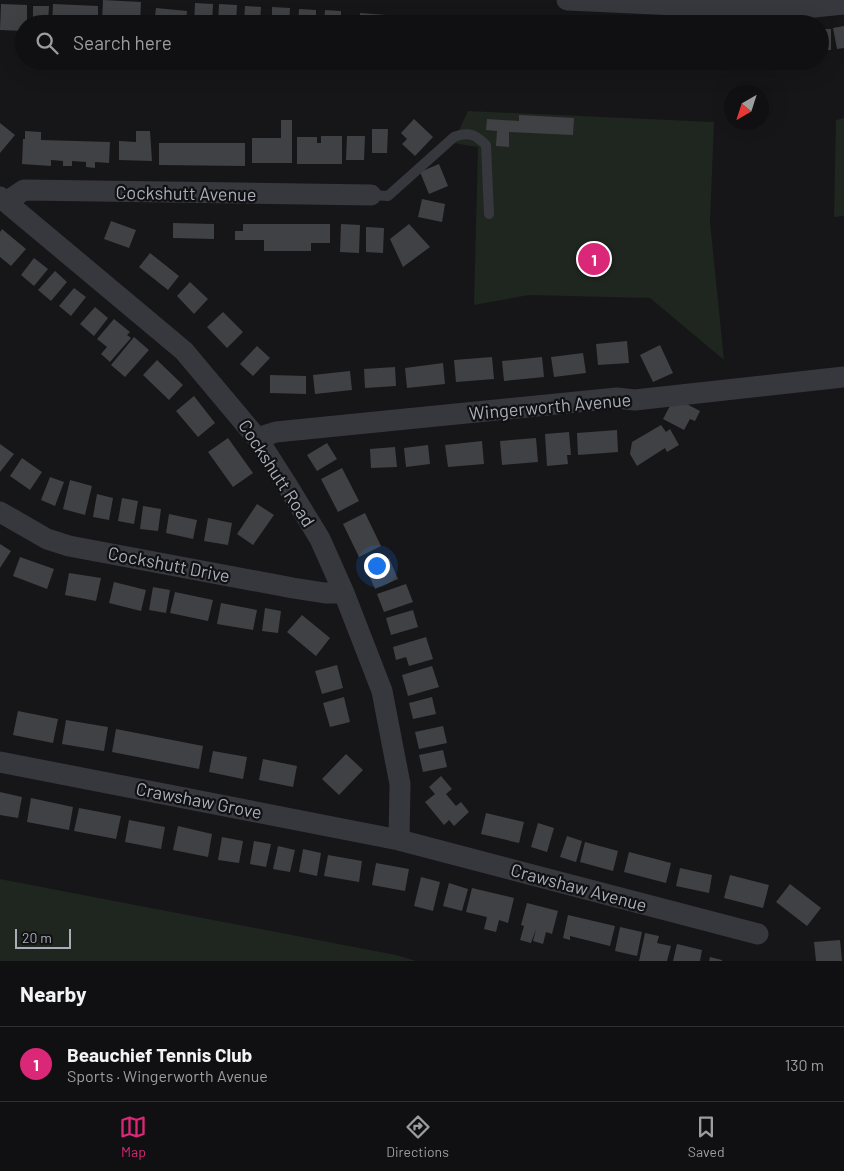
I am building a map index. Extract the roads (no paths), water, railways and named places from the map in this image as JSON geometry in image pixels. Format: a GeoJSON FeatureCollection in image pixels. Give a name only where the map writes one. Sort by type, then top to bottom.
{"type":"FeatureCollection","features":[{"type":"Feature","properties":{"kind":"street"},"geometry":{"type":"LineString","coordinates":[[567,0],[786,10],[844,4]]}},
{"type":"Feature","properties":{"kind":"street","name":"Cockshutt Avenue"},"geometry":{"type":"LineString","coordinates":[[3,200],[24,190],[370,195]]}},
{"type":"Feature","properties":{"kind":"street","name":"Cockshutt Road"},"geometry":{"type":"LineString","coordinates":[[3,200],[184,350],[257,438],[320,539],[344,592],[382,691],[400,784],[399,840]]}},
{"type":"Feature","properties":{"kind":"street","name":"Wingerworth Avenue"},"geometry":{"type":"LineString","coordinates":[[257,438],[276,432],[617,398],[635,400],[844,377]]}},
{"type":"Feature","properties":{"kind":"street","name":"Cockshutt Drive"},"geometry":{"type":"LineString","coordinates":[[0,512],[47,539],[69,546],[292,588],[325,593],[344,592]]}},
{"type":"Feature","properties":{"kind":"street","name":"Crawshaw Grove"},"geometry":{"type":"LineString","coordinates":[[0,762],[399,840]]}},
{"type":"Feature","properties":{"kind":"street","name":"Crawshaw Avenue"},"geometry":{"type":"LineString","coordinates":[[399,840],[758,934]]}},
{"type":"Feature","properties":{"kind":"lane"},"geometry":{"type":"LineString","coordinates":[[370,195],[388,196],[454,136],[464,133],[476,135],[486,145],[490,214]]}},
{"type":"Feature","properties":{"kind":"place","name":"Beauchief Tennis Club"},"geometry":{"type":"Point","coordinates":[594,259]}}]}
